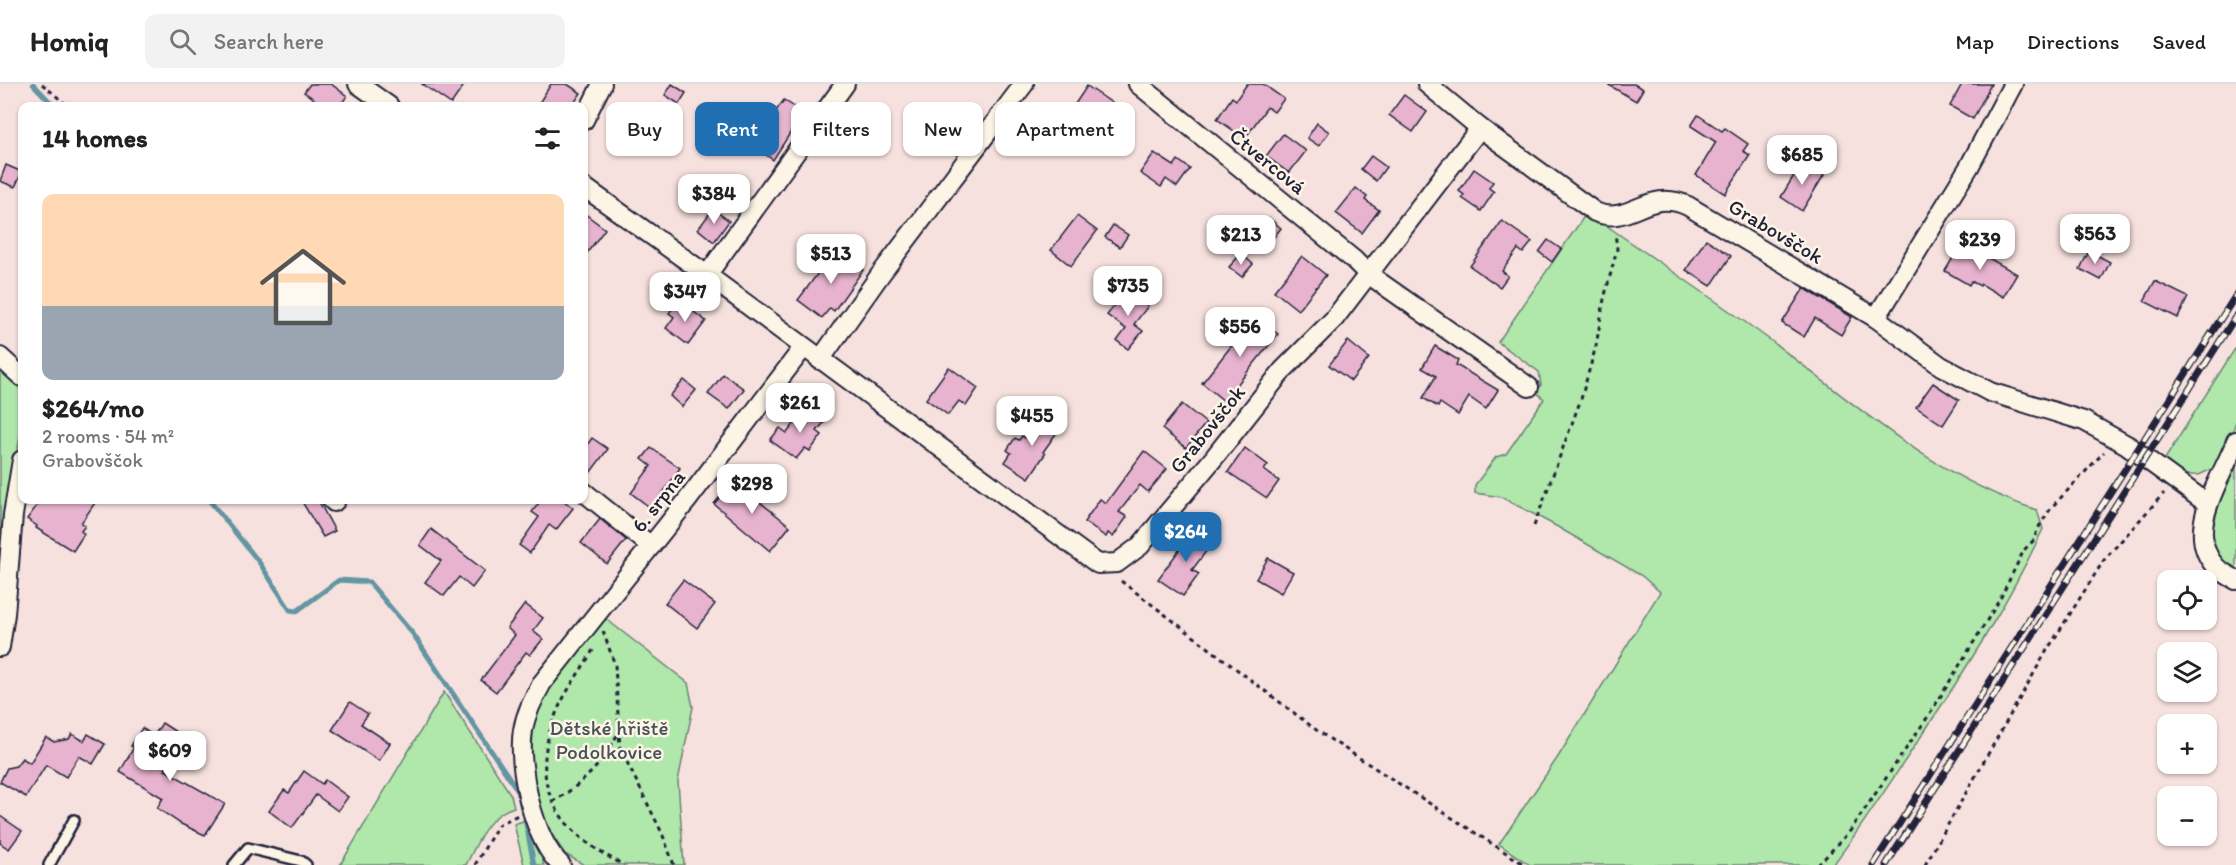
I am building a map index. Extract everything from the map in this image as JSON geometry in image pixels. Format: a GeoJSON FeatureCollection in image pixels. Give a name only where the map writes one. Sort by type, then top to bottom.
{"type":"FeatureCollection","features":[{"type":"Feature","properties":{"kind":"street"},"geometry":{"type":"LineString","coordinates":[[358,84],[383,102]]}},
{"type":"Feature","properties":{"kind":"street"},"geometry":{"type":"LineString","coordinates":[[588,112],[602,84]]}},
{"type":"Feature","properties":{"kind":"street"},"geometry":{"type":"LineString","coordinates":[[707,275],[845,84]]}},
{"type":"Feature","properties":{"kind":"street"},"geometry":{"type":"LineString","coordinates":[[820,360],[880,275],[1024,84]]}},
{"type":"Feature","properties":{"kind":"street","name":"Čtvercová"},"geometry":{"type":"LineString","coordinates":[[1138,84],[1354,260],[1368,274]]}},
{"type":"Feature","properties":{"kind":"street"},"geometry":{"type":"LineString","coordinates":[[1427,84],[1480,128],[1595,212],[1613,217]]}},
{"type":"Feature","properties":{"kind":"street"},"geometry":{"type":"LineString","coordinates":[[1876,318],[1969,167],[2013,84]]}},
{"type":"Feature","properties":{"kind":"street","name":"Grabovščok"},"geometry":{"type":"LineString","coordinates":[[1106,563],[1117,563],[1140,546],[1283,370],[1334,319],[1480,128]]}},
{"type":"Feature","properties":{"kind":"street"},"geometry":{"type":"LineString","coordinates":[[588,190],[1028,511],[1069,544],[1098,564],[1106,563]]}},
{"type":"Feature","properties":{"kind":"street","name":"Grabovščok"},"geometry":{"type":"LineString","coordinates":[[1613,217],[1656,201],[1674,200],[1717,222],[1876,318],[1941,366],[1990,392],[2084,421],[2116,438],[2208,504]]}},
{"type":"Feature","properties":{"kind":"street"},"geometry":{"type":"LineString","coordinates":[[1368,274],[1530,387]]}},
{"type":"Feature","properties":{"kind":"street","name":"6. srpna"},"geometry":{"type":"LineString","coordinates":[[561,865],[550,855],[532,808],[523,748],[523,731],[529,707],[542,683],[803,348]]}},
{"type":"Feature","properties":{"kind":"street"},"geometry":{"type":"LineString","coordinates":[[0,357],[18,373]]}},
{"type":"Feature","properties":{"kind":"street"},"geometry":{"type":"LineString","coordinates":[[2236,441],[2208,504],[2204,537],[2207,555],[2218,569],[2236,580]]}},
{"type":"Feature","properties":{"kind":"street"},"geometry":{"type":"LineString","coordinates":[[0,647],[18,484]]}},
{"type":"Feature","properties":{"kind":"street"},"geometry":{"type":"LineString","coordinates":[[588,495],[651,546]]}},
{"type":"Feature","properties":{"kind":"lane"},"geometry":{"type":"LineString","coordinates":[[49,865],[74,820]]}},
{"type":"Feature","properties":{"kind":"lane"},"geometry":{"type":"LineString","coordinates":[[234,865],[248,848],[301,861],[306,865]]}},
{"type":"Feature","properties":{"kind":"path"},"geometry":{"type":"LineString","coordinates":[[42,84],[63,102]]}},
{"type":"Feature","properties":{"kind":"path"},"geometry":{"type":"LineString","coordinates":[[1534,526],[1581,399],[1596,346],[1604,299],[1617,249],[1613,217]]}},
{"type":"Feature","properties":{"kind":"path"},"geometry":{"type":"LineString","coordinates":[[1818,865],[1850,831],[1931,712],[2000,599],[2024,550],[2034,540],[2037,530],[2051,508],[2116,438]]}},
{"type":"Feature","properties":{"kind":"path"},"geometry":{"type":"LineString","coordinates":[[1925,865],[2046,652],[2103,560],[2176,480]]}},
{"type":"Feature","properties":{"kind":"path"},"geometry":{"type":"LineString","coordinates":[[1106,563],[1117,578],[1152,606],[1319,732],[1525,865]]}},
{"type":"Feature","properties":{"kind":"path"},"geometry":{"type":"LineString","coordinates":[[594,617],[606,634],[615,665],[620,748],[662,833],[674,865]]}},
{"type":"Feature","properties":{"kind":"path"},"geometry":{"type":"LineString","coordinates":[[600,641],[606,634]]}},
{"type":"Feature","properties":{"kind":"path"},"geometry":{"type":"LineString","coordinates":[[594,648],[558,709],[545,752],[547,788],[560,817],[577,837],[600,853],[624,865]]}},
{"type":"Feature","properties":{"kind":"path"},"geometry":{"type":"LineString","coordinates":[[475,865],[498,825],[532,808],[553,801],[590,775],[608,754],[619,731]]}},
{"type":"Feature","properties":{"kind":"path"},"geometry":{"type":"LineString","coordinates":[[608,754],[623,754]]}},
{"type":"Feature","properties":{"kind":"green space"},"geometry":{"type":"Polygon","coordinates":[[[1587,212],[1770,340],[1897,437],[1930,459],[1999,496],[2037,510],[2043,529],[2000,611],[1935,715],[1833,865],[1530,865],[1499,844],[1558,757],[1660,592],[1642,576],[1556,526],[1501,497],[1475,493],[1475,485],[1496,457],[1506,454],[1544,399],[1536,392],[1541,385],[1539,372],[1498,342],[1587,212]]]}},
{"type":"Feature","properties":{"kind":"green space"},"geometry":{"type":"Polygon","coordinates":[[[2236,347],[2236,421],[2231,437],[2214,468],[2199,475],[2183,475],[2163,462],[2236,347]]]}},
{"type":"Feature","properties":{"kind":"green space"},"geometry":{"type":"Polygon","coordinates":[[[0,364],[18,386],[18,447],[10,487],[0,580],[0,364]]]}},
{"type":"Feature","properties":{"kind":"green space"},"geometry":{"type":"Polygon","coordinates":[[[2236,449],[2236,568],[2224,563],[2210,541],[2225,477],[2236,449]]]}},
{"type":"Feature","properties":{"kind":"green space","name":"Dětské hřiště Podolkovice"},"geometry":{"type":"Polygon","coordinates":[[[606,619],[688,683],[693,707],[678,781],[684,865],[584,865],[565,854],[546,826],[531,776],[533,727],[545,689],[589,634],[606,619]]]}},
{"type":"Feature","properties":{"kind":"green space"},"geometry":{"type":"Polygon","coordinates":[[[444,692],[511,795],[514,807],[497,816],[484,830],[466,865],[340,865],[444,692]]]}},
{"type":"Feature","properties":{"kind":"green space"},"geometry":{"type":"Polygon","coordinates":[[[529,819],[544,865],[524,865],[514,824],[529,819]]]}},
{"type":"Feature","properties":{"kind":"building"},"geometry":{"type":"Polygon","coordinates":[[[310,84],[331,84],[347,96],[343,102],[318,102],[304,92],[310,84]]]}},
{"type":"Feature","properties":{"kind":"building"},"geometry":{"type":"Polygon","coordinates":[[[422,84],[465,84],[452,102],[448,102],[422,84]]]}},
{"type":"Feature","properties":{"kind":"building"},"geometry":{"type":"Polygon","coordinates":[[[551,84],[567,84],[581,93],[575,102],[540,102],[551,84]]]}},
{"type":"Feature","properties":{"kind":"building"},"geometry":{"type":"Polygon","coordinates":[[[672,84],[686,93],[680,102],[676,102],[665,95],[672,84]]]}},
{"type":"Feature","properties":{"kind":"building"},"geometry":{"type":"Polygon","coordinates":[[[1247,84],[1263,84],[1284,99],[1274,112],[1267,107],[1248,134],[1243,130],[1240,135],[1217,119],[1232,97],[1236,100],[1247,84]]]}},
{"type":"Feature","properties":{"kind":"building"},"geometry":{"type":"Polygon","coordinates":[[[1607,84],[1634,84],[1643,89],[1636,101],[1607,84]]]}},
{"type":"Feature","properties":{"kind":"building"},"geometry":{"type":"Polygon","coordinates":[[[1962,84],[1991,84],[1973,119],[1950,106],[1962,84]]]}},
{"type":"Feature","properties":{"kind":"building"},"geometry":{"type":"Polygon","coordinates":[[[1087,86],[1111,102],[1076,102],[1087,86]]]}},
{"type":"Feature","properties":{"kind":"building"},"geometry":{"type":"Polygon","coordinates":[[[1404,95],[1427,112],[1413,132],[1389,115],[1404,95]]]}},
{"type":"Feature","properties":{"kind":"building"},"geometry":{"type":"Polygon","coordinates":[[[784,100],[791,105],[791,132],[779,151],[779,107],[784,100]]]}},
{"type":"Feature","properties":{"kind":"building"},"geometry":{"type":"Polygon","coordinates":[[[1698,115],[1722,131],[1725,128],[1748,144],[1743,151],[1750,155],[1725,194],[1696,175],[1716,142],[1691,126],[1698,115]]]}},
{"type":"Feature","properties":{"kind":"building"},"geometry":{"type":"Polygon","coordinates":[[[1317,123],[1329,132],[1319,146],[1307,138],[1317,123]]]}},
{"type":"Feature","properties":{"kind":"building"},"geometry":{"type":"Polygon","coordinates":[[[1283,134],[1306,151],[1289,173],[1266,156],[1283,134]]]}},
{"type":"Feature","properties":{"kind":"building"},"geometry":{"type":"Polygon","coordinates":[[[1154,153],[1174,166],[1178,160],[1190,169],[1177,187],[1166,179],[1161,187],[1140,173],[1154,153]]]}},
{"type":"Feature","properties":{"kind":"building"},"geometry":{"type":"Polygon","coordinates":[[[1371,156],[1386,167],[1376,181],[1361,169],[1371,156]]]}},
{"type":"Feature","properties":{"kind":"building"},"geometry":{"type":"Polygon","coordinates":[[[1802,162],[1824,175],[1802,211],[1781,197],[1802,162]]]}},
{"type":"Feature","properties":{"kind":"building"},"geometry":{"type":"Polygon","coordinates":[[[6,165],[18,170],[18,181],[15,187],[0,181],[6,165]]]}},
{"type":"Feature","properties":{"kind":"building"},"geometry":{"type":"Polygon","coordinates":[[[1474,169],[1493,182],[1489,188],[1494,192],[1481,211],[1462,198],[1464,195],[1459,191],[1474,169]]]}},
{"type":"Feature","properties":{"kind":"building"},"geometry":{"type":"Polygon","coordinates":[[[1356,188],[1367,197],[1365,200],[1379,210],[1362,233],[1336,213],[1356,188]]]}},
{"type":"Feature","properties":{"kind":"building"},"geometry":{"type":"Polygon","coordinates":[[[713,209],[729,221],[714,242],[698,229],[713,209]]]}},
{"type":"Feature","properties":{"kind":"building"},"geometry":{"type":"Polygon","coordinates":[[[588,216],[605,229],[588,252],[588,216]]]}},
{"type":"Feature","properties":{"kind":"building"},"geometry":{"type":"Polygon","coordinates":[[[1077,216],[1097,231],[1071,266],[1051,250],[1077,216]]]}},
{"type":"Feature","properties":{"kind":"building"},"geometry":{"type":"Polygon","coordinates":[[[1269,218],[1281,228],[1271,241],[1258,231],[1269,218]]]}},
{"type":"Feature","properties":{"kind":"building"},"geometry":{"type":"Polygon","coordinates":[[[1502,221],[1532,242],[1523,253],[1518,249],[1502,271],[1508,276],[1500,287],[1470,266],[1502,221]]]}},
{"type":"Feature","properties":{"kind":"building"},"geometry":{"type":"Polygon","coordinates":[[[1113,225],[1128,235],[1120,247],[1105,237],[1113,225]]]}},
{"type":"Feature","properties":{"kind":"building"},"geometry":{"type":"Polygon","coordinates":[[[1706,239],[1731,256],[1711,286],[1686,270],[1706,239]]]}},
{"type":"Feature","properties":{"kind":"building"},"geometry":{"type":"Polygon","coordinates":[[[1548,240],[1561,249],[1552,262],[1539,252],[1548,240]]]}},
{"type":"Feature","properties":{"kind":"building"},"geometry":{"type":"Polygon","coordinates":[[[1962,243],[2017,274],[2003,297],[1981,284],[1980,286],[1971,281],[1969,285],[1945,271],[1962,243]]]}},
{"type":"Feature","properties":{"kind":"building"},"geometry":{"type":"Polygon","coordinates":[[[835,250],[863,270],[834,311],[830,308],[822,318],[798,300],[835,250]]]}},
{"type":"Feature","properties":{"kind":"building"},"geometry":{"type":"Polygon","coordinates":[[[2089,251],[2110,262],[2101,280],[2080,269],[2089,251]]]}},
{"type":"Feature","properties":{"kind":"building"},"geometry":{"type":"Polygon","coordinates":[[[1241,254],[1253,264],[1242,277],[1229,267],[1241,254]]]}},
{"type":"Feature","properties":{"kind":"building"},"geometry":{"type":"Polygon","coordinates":[[[1302,256],[1326,275],[1298,310],[1274,291],[1302,256]]]}},
{"type":"Feature","properties":{"kind":"building"},"geometry":{"type":"Polygon","coordinates":[[[2155,281],[2188,297],[2178,318],[2144,301],[2155,281]]]}},
{"type":"Feature","properties":{"kind":"building"},"geometry":{"type":"Polygon","coordinates":[[[1804,288],[1852,317],[1841,335],[1815,318],[1804,337],[1782,323],[1804,288]]]}},
{"type":"Feature","properties":{"kind":"building"},"geometry":{"type":"Polygon","coordinates":[[[1127,290],[1148,306],[1134,324],[1143,331],[1128,349],[1117,341],[1126,329],[1107,315],[1127,290]]]}},
{"type":"Feature","properties":{"kind":"building"},"geometry":{"type":"Polygon","coordinates":[[[678,300],[706,321],[688,345],[666,328],[674,317],[669,313],[678,300]]]}},
{"type":"Feature","properties":{"kind":"building"},"geometry":{"type":"Polygon","coordinates":[[[1255,316],[1278,334],[1224,401],[1202,383],[1255,316]]]}},
{"type":"Feature","properties":{"kind":"building"},"geometry":{"type":"Polygon","coordinates":[[[1348,341],[1369,358],[1351,381],[1329,365],[1348,341]]]}},
{"type":"Feature","properties":{"kind":"building"},"geometry":{"type":"Polygon","coordinates":[[[1435,346],[1458,360],[1456,365],[1498,390],[1486,409],[1469,397],[1458,415],[1440,403],[1438,407],[1423,398],[1436,376],[1422,368],[1435,346]]]}},
{"type":"Feature","properties":{"kind":"building"},"geometry":{"type":"Polygon","coordinates":[[[949,367],[978,388],[966,406],[959,401],[948,415],[926,399],[949,367]]]}},
{"type":"Feature","properties":{"kind":"building"},"geometry":{"type":"Polygon","coordinates":[[[723,374],[744,389],[729,409],[708,394],[723,374]]]}},
{"type":"Feature","properties":{"kind":"building"},"geometry":{"type":"Polygon","coordinates":[[[684,380],[696,390],[682,407],[670,396],[684,380]]]}},
{"type":"Feature","properties":{"kind":"building"},"geometry":{"type":"Polygon","coordinates":[[[1933,383],[1959,400],[1943,425],[1916,407],[1933,383]]]}},
{"type":"Feature","properties":{"kind":"building"},"geometry":{"type":"Polygon","coordinates":[[[1182,404],[1206,423],[1186,448],[1162,429],[1182,404]]]}},
{"type":"Feature","properties":{"kind":"building"},"geometry":{"type":"Polygon","coordinates":[[[808,406],[826,420],[817,431],[822,435],[810,451],[805,448],[796,459],[770,440],[780,428],[787,433],[808,406]]]}},
{"type":"Feature","properties":{"kind":"building"},"geometry":{"type":"Polygon","coordinates":[[[1041,415],[1060,428],[1043,452],[1045,454],[1029,478],[1005,462],[1011,453],[1007,450],[1015,438],[1019,440],[1022,436],[1025,438],[1041,415]]]}},
{"type":"Feature","properties":{"kind":"building"},"geometry":{"type":"Polygon","coordinates":[[[592,438],[608,449],[588,476],[588,444],[592,438]]]}},
{"type":"Feature","properties":{"kind":"building"},"geometry":{"type":"Polygon","coordinates":[[[651,448],[680,468],[652,509],[631,493],[651,466],[642,459],[651,448]]]}},
{"type":"Feature","properties":{"kind":"building"},"geometry":{"type":"Polygon","coordinates":[[[1245,448],[1268,465],[1264,470],[1279,481],[1267,498],[1228,472],[1245,448]]]}},
{"type":"Feature","properties":{"kind":"building"},"geometry":{"type":"Polygon","coordinates":[[[1144,451],[1167,469],[1148,492],[1140,485],[1119,512],[1127,517],[1113,537],[1108,533],[1106,537],[1084,522],[1100,499],[1106,503],[1144,451]]]}},
{"type":"Feature","properties":{"kind":"building"},"geometry":{"type":"Polygon","coordinates":[[[735,479],[757,495],[755,498],[790,526],[770,551],[714,504],[735,479]]]}},
{"type":"Feature","properties":{"kind":"building"},"geometry":{"type":"Polygon","coordinates":[[[38,504],[94,504],[81,523],[85,526],[81,531],[84,534],[73,551],[36,528],[37,526],[27,519],[38,504]]]}},
{"type":"Feature","properties":{"kind":"building"},"geometry":{"type":"Polygon","coordinates":[[[303,504],[320,504],[335,531],[323,537],[303,504]]]}},
{"type":"Feature","properties":{"kind":"building"},"geometry":{"type":"Polygon","coordinates":[[[538,504],[568,504],[573,508],[556,530],[549,525],[530,553],[519,545],[539,517],[532,512],[538,504]]]}},
{"type":"Feature","properties":{"kind":"building"},"geometry":{"type":"Polygon","coordinates":[[[600,519],[626,540],[607,564],[581,543],[600,519]]]}},
{"type":"Feature","properties":{"kind":"building"},"geometry":{"type":"Polygon","coordinates":[[[1196,527],[1214,541],[1192,570],[1199,574],[1183,596],[1158,579],[1196,527]]]}},
{"type":"Feature","properties":{"kind":"building"},"geometry":{"type":"Polygon","coordinates":[[[431,529],[485,571],[472,588],[459,577],[444,596],[425,582],[441,561],[420,545],[431,529]]]}},
{"type":"Feature","properties":{"kind":"building"},"geometry":{"type":"Polygon","coordinates":[[[1268,558],[1293,572],[1281,593],[1256,579],[1268,558]]]}},
{"type":"Feature","properties":{"kind":"building"},"geometry":{"type":"Polygon","coordinates":[[[683,580],[715,604],[697,628],[665,603],[683,580]]]}},
{"type":"Feature","properties":{"kind":"building"},"geometry":{"type":"Polygon","coordinates":[[[525,604],[543,618],[533,631],[543,639],[530,655],[526,652],[496,692],[481,680],[515,635],[507,628],[525,604]]]}},
{"type":"Feature","properties":{"kind":"building"},"geometry":{"type":"Polygon","coordinates":[[[350,702],[368,714],[361,724],[390,743],[379,761],[332,730],[350,702]]]}},
{"type":"Feature","properties":{"kind":"building"},"geometry":{"type":"Polygon","coordinates":[[[162,723],[176,732],[169,744],[176,749],[165,770],[225,804],[205,835],[181,824],[157,808],[163,798],[120,772],[142,728],[154,736],[162,723]]]}},
{"type":"Feature","properties":{"kind":"building"},"geometry":{"type":"Polygon","coordinates":[[[72,734],[84,741],[88,734],[105,744],[93,764],[79,756],[66,777],[46,765],[26,797],[0,782],[7,768],[16,766],[22,758],[30,763],[46,737],[54,742],[69,739],[72,734]]]}},
{"type":"Feature","properties":{"kind":"building"},"geometry":{"type":"Polygon","coordinates":[[[304,771],[322,784],[325,780],[348,797],[338,811],[316,795],[292,828],[269,811],[284,790],[289,793],[304,771]]]}},
{"type":"Feature","properties":{"kind":"building"},"geometry":{"type":"Polygon","coordinates":[[[0,816],[22,831],[9,849],[0,843],[0,816]]]}},
{"type":"Feature","properties":{"kind":"waterway"},"geometry":{"type":"LineString","coordinates":[[33,84],[50,102]]}},
{"type":"Feature","properties":{"kind":"waterway"},"geometry":{"type":"LineString","coordinates":[[212,504],[259,562],[290,610],[297,611],[339,580],[369,582],[413,634],[518,791],[522,809]]}},
{"type":"Feature","properties":{"kind":"waterway"},"geometry":{"type":"LineString","coordinates":[[525,819],[534,865]]}},
{"type":"Feature","properties":{"kind":"railway"},"geometry":{"type":"LineString","coordinates":[[1873,865],[2236,295]]}},
{"type":"Feature","properties":{"kind":"railway"},"geometry":{"type":"LineString","coordinates":[[1886,865],[2236,316]]}}]}
